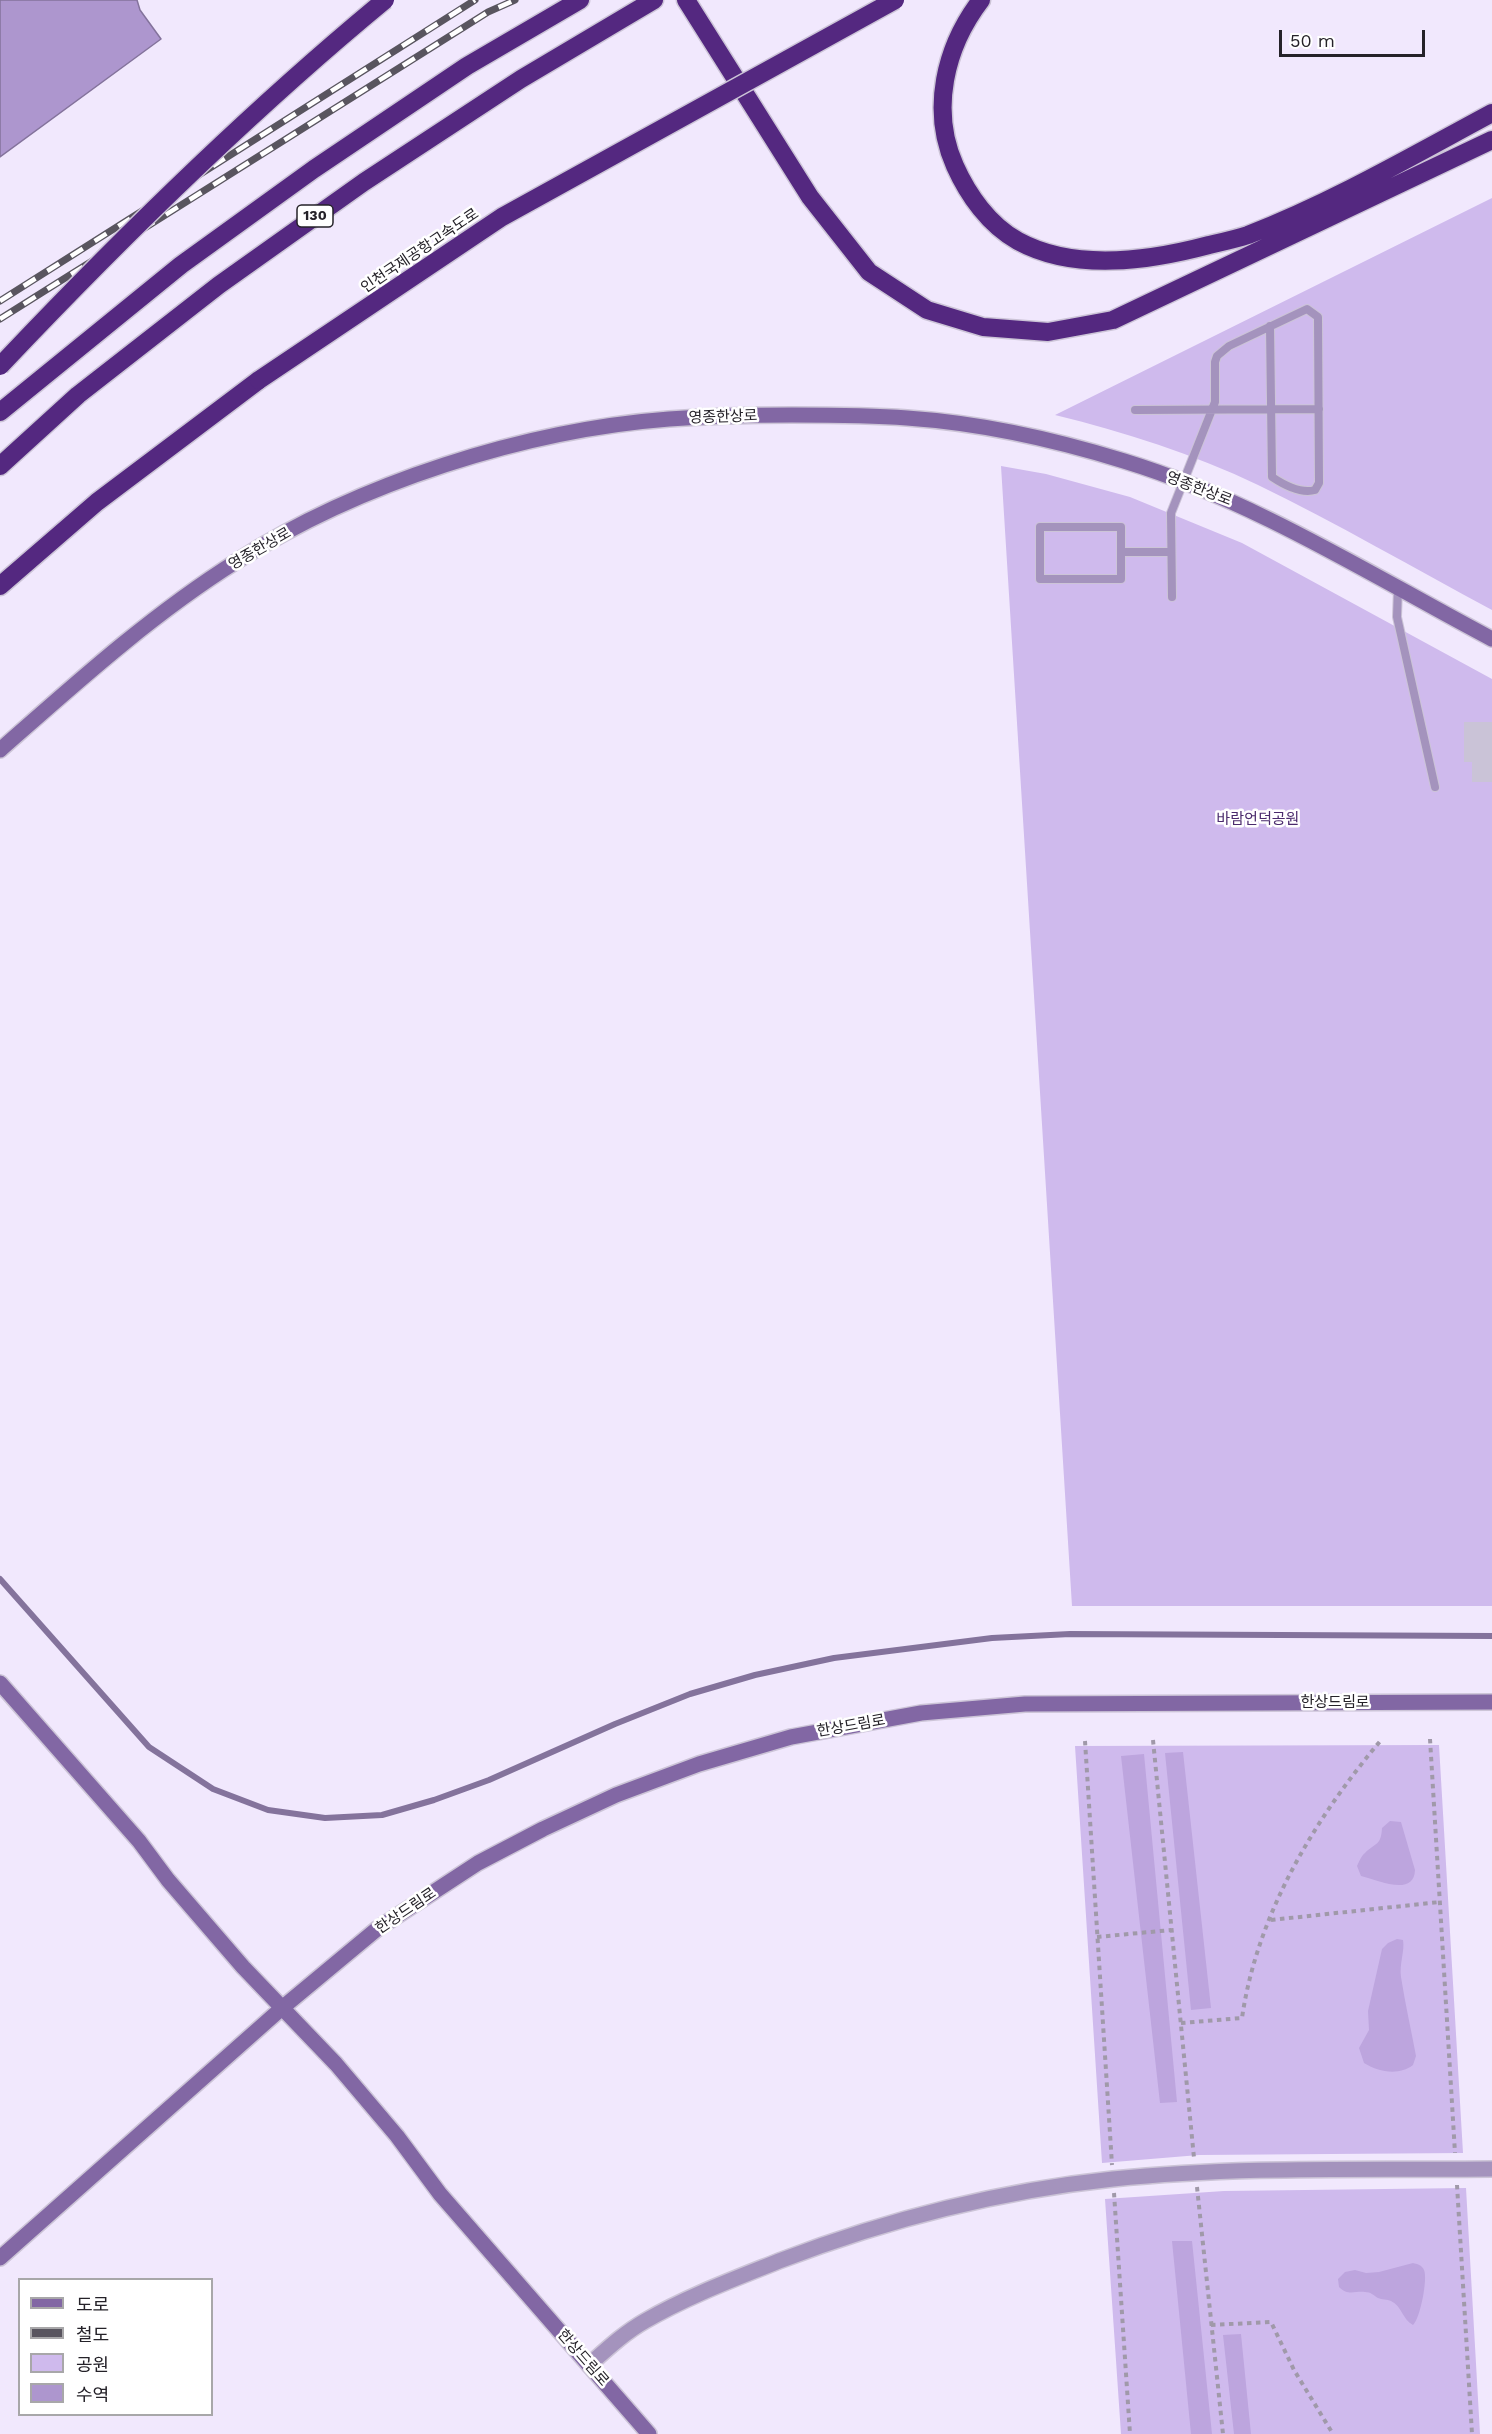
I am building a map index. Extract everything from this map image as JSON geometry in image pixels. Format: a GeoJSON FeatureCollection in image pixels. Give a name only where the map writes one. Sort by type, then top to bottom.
{"type":"FeatureCollection","features":[{"type":"Feature","properties":{"kind":"highway"},"geometry":{"type":"LineString","coordinates":[[0,366],[192,170],[325,50],[385,0]]}},
{"type":"Feature","properties":{"kind":"highway","name":"130"},"geometry":{"type":"LineString","coordinates":[[0,411],[180,265],[314,169],[467,66],[580,0]]}},
{"type":"Feature","properties":{"kind":"highway","name":"130"},"geometry":{"type":"LineString","coordinates":[[0,466],[78,395],[229,278],[364,182],[512,85],[654,0]]}},
{"type":"Feature","properties":{"kind":"highway"},"geometry":{"type":"LineString","coordinates":[[686,0],[810,197],[869,272],[927,310],[983,327],[1048,332],[1113,320],[1492,140]]}},
{"type":"Feature","properties":{"kind":"highway","name":"인천국제공항고속도로"},"geometry":{"type":"LineString","coordinates":[[0,586],[97,502],[259,380],[502,217],[895,0]]}},
{"type":"Feature","properties":{"kind":"highway"},"geometry":{"type":"LineString","coordinates":[[981,0],[966,20],[945,75],[942,110],[948,150],[965,189],[989,218],[1017,240],[1051,254],[1090,260],[1164,256],[1246,236],[1363,183],[1492,113]]}},
{"type":"Feature","properties":{"kind":"street","name":"영종한상로"},"geometry":{"type":"LineString","coordinates":[[0,750],[129,637],[237,560],[304,523],[371,493],[437,468],[495,450],[562,434],[666,419],[854,415],[966,424],[1044,439],[1126,461],[1242,506],[1492,639]]}},
{"type":"Feature","properties":{"kind":"street","name":"한상드림로"},"geometry":{"type":"LineString","coordinates":[[0,1683],[139,1841],[175,1889],[282,2008],[336,2064],[397,2136],[440,2194],[649,2434]]}},
{"type":"Feature","properties":{"kind":"street","name":"한상드림로"},"geometry":{"type":"LineString","coordinates":[[0,2258],[282,2008],[378,1929],[478,1863],[543,1828],[616,1795],[699,1764],[791,1737],[921,1713],[1025,1704],[1492,1702]]}},
{"type":"Feature","properties":{"kind":"street"},"geometry":{"type":"LineString","coordinates":[[589,2365],[620,2338],[645,2321],[724,2283],[805,2251],[884,2225],[967,2203],[1047,2188],[1179,2174],[1492,2169]]}},
{"type":"Feature","properties":{"kind":"lane"},"geometry":{"type":"LineString","coordinates":[[1172,597],[1170,513],[1212,410],[1217,356],[1229,346],[1270,326],[1307,309],[1317,317],[1319,483],[1315,490],[1308,492],[1272,477],[1270,326]]}},
{"type":"Feature","properties":{"kind":"lane"},"geometry":{"type":"LineString","coordinates":[[1135,410],[1319,409]]}},
{"type":"Feature","properties":{"kind":"lane"},"geometry":{"type":"LineString","coordinates":[[1040,526],[1120,526],[1120,552],[1120,579],[1040,579],[1040,526]]}},
{"type":"Feature","properties":{"kind":"lane"},"geometry":{"type":"LineString","coordinates":[[1120,552],[1171,552]]}},
{"type":"Feature","properties":{"kind":"lane"},"geometry":{"type":"LineString","coordinates":[[1398,588],[1396,617],[1435,787]]}},
{"type":"Feature","properties":{"kind":"path"},"geometry":{"type":"LineString","coordinates":[[1180,2023],[1242,2018],[1251,1977],[1286,1881],[1302,1850],[1346,1784],[1382,1739]]}},
{"type":"Feature","properties":{"kind":"path"},"geometry":{"type":"LineString","coordinates":[[1430,1739],[1455,2157]]}},
{"type":"Feature","properties":{"kind":"path"},"geometry":{"type":"LineString","coordinates":[[1153,1740],[1194,2159]]}},
{"type":"Feature","properties":{"kind":"path"},"geometry":{"type":"LineString","coordinates":[[1084,1741],[1112,2165]]}},
{"type":"Feature","properties":{"kind":"path"},"geometry":{"type":"LineString","coordinates":[[1271,1920],[1440,1902]]}},
{"type":"Feature","properties":{"kind":"path"},"geometry":{"type":"LineString","coordinates":[[1097,1937],[1172,1930]]}},
{"type":"Feature","properties":{"kind":"path"},"geometry":{"type":"LineString","coordinates":[[1457,2185],[1472,2434]]}},
{"type":"Feature","properties":{"kind":"path"},"geometry":{"type":"LineString","coordinates":[[1197,2187],[1223,2434]]}},
{"type":"Feature","properties":{"kind":"path"},"geometry":{"type":"LineString","coordinates":[[1114,2193],[1130,2434]]}},
{"type":"Feature","properties":{"kind":"path"},"geometry":{"type":"LineString","coordinates":[[1211,2325],[1271,2322],[1294,2370],[1333,2434]]}},
{"type":"Feature","properties":{"kind":"green space"},"geometry":{"type":"Polygon","coordinates":[[[1492,198],[1492,610],[1317,515],[1234,474],[1158,445],[1055,415],[1492,198]]]}},
{"type":"Feature","properties":{"kind":"green space","name":"바람언덕공원"},"geometry":{"type":"Polygon","coordinates":[[[1001,466],[1046,474],[1130,497],[1242,543],[1492,679],[1492,1606],[1072,1606],[1001,466]]]}},
{"type":"Feature","properties":{"kind":"green space"},"geometry":{"type":"Polygon","coordinates":[[[1439,1745],[1463,2153],[1199,2155],[1102,2163],[1075,1746],[1439,1745]]]}},
{"type":"Feature","properties":{"kind":"green space"},"geometry":{"type":"Polygon","coordinates":[[[1466,2188],[1480,2434],[1121,2434],[1105,2199],[1224,2191],[1466,2188]]]}},
{"type":"Feature","properties":{"kind":"shaded area"},"geometry":{"type":"Polygon","coordinates":[[[1183,1752],[1211,2008],[1191,2010],[1165,1753],[1183,1752]]]}},
{"type":"Feature","properties":{"kind":"shaded area"},"geometry":{"type":"Polygon","coordinates":[[[1144,1754],[1177,2102],[1160,2103],[1121,1756],[1144,1754]]]}},
{"type":"Feature","properties":{"kind":"shaded area"},"geometry":{"type":"Polygon","coordinates":[[[1390,1821],[1401,1822],[1415,1870],[1413,1878],[1401,1885],[1361,1876],[1357,1866],[1364,1854],[1379,1841],[1382,1828],[1390,1821]]]}},
{"type":"Feature","properties":{"kind":"shaded area"},"geometry":{"type":"Polygon","coordinates":[[[1397,1939],[1403,1940],[1401,1977],[1416,2056],[1413,2065],[1401,2071],[1388,2072],[1364,2063],[1359,2048],[1369,2030],[1368,2011],[1382,1949],[1397,1939]]]}},
{"type":"Feature","properties":{"kind":"shaded area"},"geometry":{"type":"Polygon","coordinates":[[[1172,2241],[1192,2241],[1212,2434],[1191,2434],[1172,2241]]]}},
{"type":"Feature","properties":{"kind":"shaded area"},"geometry":{"type":"Polygon","coordinates":[[[1413,2263],[1422,2267],[1425,2275],[1421,2307],[1413,2325],[1395,2303],[1367,2292],[1348,2292],[1339,2287],[1338,2279],[1345,2272],[1355,2270],[1366,2273],[1379,2272],[1413,2263]]]}},
{"type":"Feature","properties":{"kind":"shaded area"},"geometry":{"type":"Polygon","coordinates":[[[1241,2334],[1251,2434],[1234,2434],[1223,2335],[1241,2334]]]}},
{"type":"Feature","properties":{"kind":"water"},"geometry":{"type":"Polygon","coordinates":[[[0,0],[137,0],[140,10],[161,39],[0,157],[0,0]]]}},
{"type":"Feature","properties":{"kind":"building"},"geometry":{"type":"Polygon","coordinates":[[[1464,722],[1492,722],[1492,782],[1472,782],[1472,762],[1464,762],[1464,722]]]}},
{"type":"Feature","properties":{"kind":"waterway"},"geometry":{"type":"LineString","coordinates":[[0,1579],[149,1747],[213,1789],[268,1810],[325,1818],[382,1815],[434,1800],[489,1780],[615,1724],[690,1694],[755,1675],[834,1658],[992,1638],[1070,1634],[1492,1636]]}},
{"type":"Feature","properties":{"kind":"railway"},"geometry":{"type":"LineString","coordinates":[[0,301],[475,0]]}},
{"type":"Feature","properties":{"kind":"railway"},"geometry":{"type":"LineString","coordinates":[[0,319],[488,12],[515,0]]}}]}
